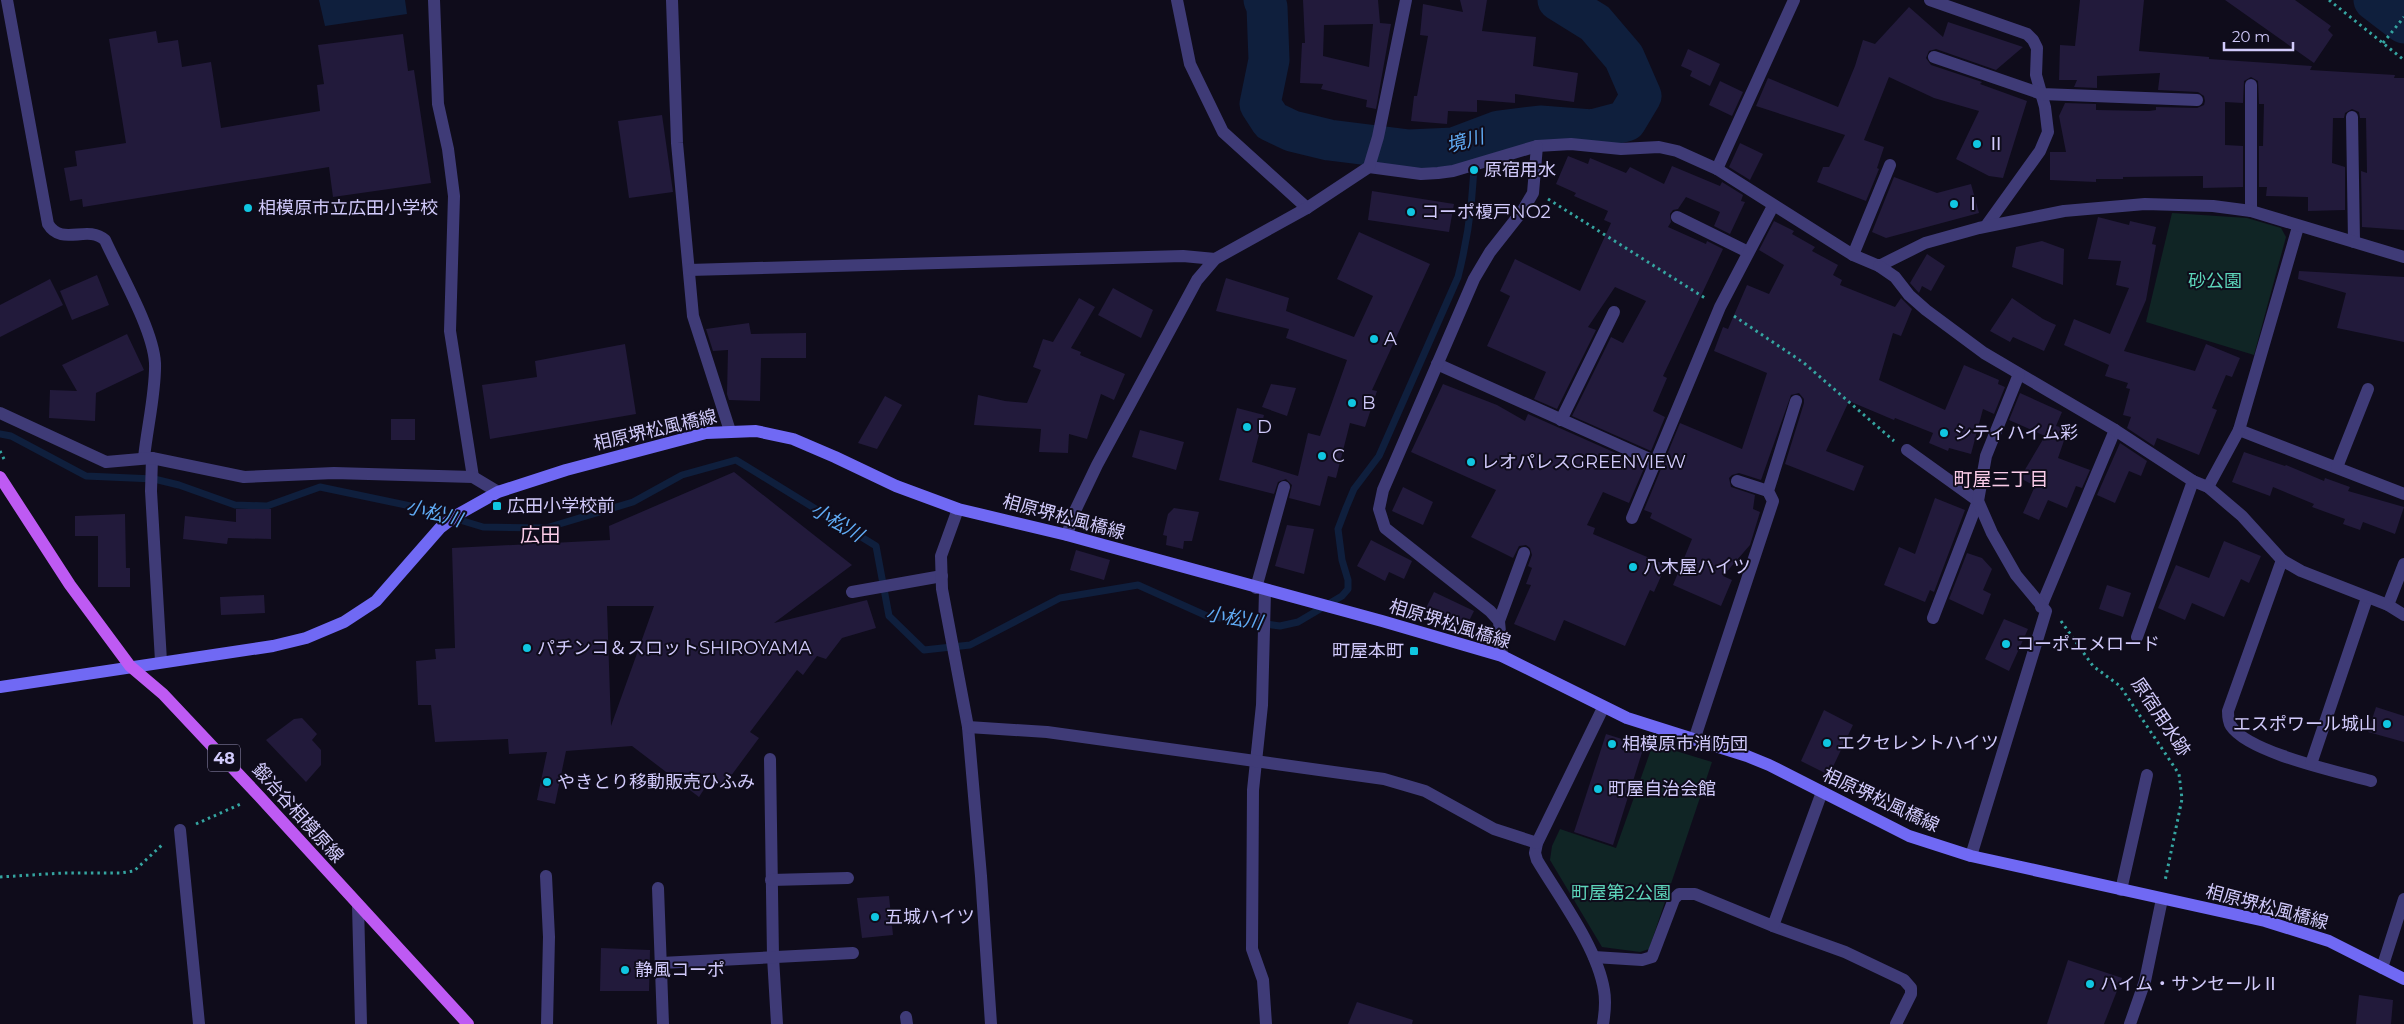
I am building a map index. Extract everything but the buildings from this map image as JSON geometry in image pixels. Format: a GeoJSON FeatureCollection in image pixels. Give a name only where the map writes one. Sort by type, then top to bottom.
{"type":"FeatureCollection","features":[{"type":"Feature","properties":{"kind":"main road","name":"鍛冶谷相模原線"},"geometry":{"type":"LineString","coordinates":[[0,477],[70,585],[130,666],[163,694],[468,1024]]}},
{"type":"Feature","properties":{"kind":"street"},"geometry":{"type":"LineString","coordinates":[[8,0],[48,224],[58,235],[89,233],[101,236],[105,240],[147,330],[153,352],[155,375],[149,460],[160,661]]}},
{"type":"Feature","properties":{"kind":"street"},"geometry":{"type":"LineString","coordinates":[[434,0],[438,104],[448,149],[454,196],[450,331],[472,477]]}},
{"type":"Feature","properties":{"kind":"street"},"geometry":{"type":"LineString","coordinates":[[672,0],[677,143],[692,316],[730,431]]}},
{"type":"Feature","properties":{"kind":"street"},"geometry":{"type":"LineString","coordinates":[[1178,0],[1190,64],[1223,132],[1232,143],[1307,208]]}},
{"type":"Feature","properties":{"kind":"street"},"geometry":{"type":"LineString","coordinates":[[1067,535],[1074,512],[1097,465],[1197,280],[1215,260],[1307,208],[1370,162],[1378,137],[1406,0]]}},
{"type":"Feature","properties":{"kind":"street"},"geometry":{"type":"LineString","coordinates":[[1717,169],[1794,0]]}},
{"type":"Feature","properties":{"kind":"street"},"geometry":{"type":"LineString","coordinates":[[1930,0],[2031,37],[2037,48],[2036,75],[2047,121],[2045,143],[1986,226]]}},
{"type":"Feature","properties":{"kind":"street"},"geometry":{"type":"LineString","coordinates":[[1934,57],[2042,94],[2197,100]]}},
{"type":"Feature","properties":{"kind":"street"},"geometry":{"type":"LineString","coordinates":[[2251,85],[2251,211]]}},
{"type":"Feature","properties":{"kind":"street"},"geometry":{"type":"LineString","coordinates":[[2352,117],[2354,242]]}},
{"type":"Feature","properties":{"kind":"street"},"geometry":{"type":"LineString","coordinates":[[1370,162],[1421,174],[1453,171],[1537,146],[1571,144],[1621,149],[1660,147],[1717,169],[1773,206],[1895,277],[1926,310],[1984,353],[2115,430],[2193,481],[2208,487],[2242,516],[2282,560],[2301,571],[2388,605],[2404,615]]}},
{"type":"Feature","properties":{"kind":"street"},"geometry":{"type":"LineString","coordinates":[[1499,621],[1490,611],[1385,528],[1380,516],[1379,503],[1474,279],[1490,252],[1523,210],[1533,192],[1537,146]]}},
{"type":"Feature","properties":{"kind":"street"},"geometry":{"type":"LineString","coordinates":[[1853,254],[1890,165]]}},
{"type":"Feature","properties":{"kind":"street"},"geometry":{"type":"LineString","coordinates":[[1878,266],[1925,243],[1986,226],[2064,211],[2145,204],[2213,206],[2251,211],[2298,227],[2404,257]]}},
{"type":"Feature","properties":{"kind":"street"},"geometry":{"type":"LineString","coordinates":[[1632,518],[1720,307],[1773,206]]}},
{"type":"Feature","properties":{"kind":"street"},"geometry":{"type":"LineString","coordinates":[[1678,217],[1748,252]]}},
{"type":"Feature","properties":{"kind":"street"},"geometry":{"type":"LineString","coordinates":[[2208,487],[2239,430],[2298,227]]}},
{"type":"Feature","properties":{"kind":"street"},"geometry":{"type":"LineString","coordinates":[[689,270],[1183,256],[1215,260]]}},
{"type":"Feature","properties":{"kind":"street"},"geometry":{"type":"LineString","coordinates":[[1561,420],[1614,312]]}},
{"type":"Feature","properties":{"kind":"street"},"geometry":{"type":"LineString","coordinates":[[1437,364],[1656,462]]}},
{"type":"Feature","properties":{"kind":"street"},"geometry":{"type":"LineString","coordinates":[[1933,618],[1978,501],[1986,456],[2019,374]]}},
{"type":"Feature","properties":{"kind":"street"},"geometry":{"type":"LineString","coordinates":[[2336,467],[2368,389]]}},
{"type":"Feature","properties":{"kind":"street"},"geometry":{"type":"LineString","coordinates":[[1694,740],[1773,501],[1768,491],[1796,401]]}},
{"type":"Feature","properties":{"kind":"street"},"geometry":{"type":"LineString","coordinates":[[0,413],[16,418],[101,460],[110,462],[149,460],[244,477],[334,472],[472,477],[493,494]]}},
{"type":"Feature","properties":{"kind":"street"},"geometry":{"type":"LineString","coordinates":[[1970,856],[2044,609],[2115,430]]}},
{"type":"Feature","properties":{"kind":"street"},"geometry":{"type":"LineString","coordinates":[[2239,430],[2404,494]]}},
{"type":"Feature","properties":{"kind":"street","name":"相原堺松風橋線"},"geometry":{"type":"LineString","coordinates":[[0,687],[160,661],[273,646],[306,638],[344,622],[376,601],[440,528],[493,494],[532,480],[706,433],[756,431],[793,440],[835,457],[896,486],[958,509],[1067,535],[1502,656],[1603,708],[1627,718],[1754,759],[1909,836],[1970,856],[2162,900],[2265,921],[2329,941],[2404,979]]}},
{"type":"Feature","properties":{"kind":"street"},"geometry":{"type":"LineString","coordinates":[[1906,450],[1978,501],[1992,533],[2016,575],[2044,609]]}},
{"type":"Feature","properties":{"kind":"street"},"geometry":{"type":"LineString","coordinates":[[1736,481],[1768,491]]}},
{"type":"Feature","properties":{"kind":"street"},"geometry":{"type":"LineString","coordinates":[[2137,637],[2193,481]]}},
{"type":"Feature","properties":{"kind":"street"},"geometry":{"type":"LineString","coordinates":[[1266,1024],[1263,980],[1252,948],[1253,790],[1262,705],[1264,642],[1260,589],[1284,487]]}},
{"type":"Feature","properties":{"kind":"street"},"geometry":{"type":"LineString","coordinates":[[958,509],[941,556],[942,576],[968,727],[982,876],[992,1024]]}},
{"type":"Feature","properties":{"kind":"street"},"geometry":{"type":"LineString","coordinates":[[1502,656],[1499,621],[1524,553]]}},
{"type":"Feature","properties":{"kind":"street"},"geometry":{"type":"LineString","coordinates":[[2282,560],[2228,711],[2228,719],[2232,727],[2240,734],[2270,751],[2371,781]]}},
{"type":"Feature","properties":{"kind":"street"},"geometry":{"type":"LineString","coordinates":[[2388,605],[2404,564]]}},
{"type":"Feature","properties":{"kind":"street"},"geometry":{"type":"LineString","coordinates":[[852,592],[942,576]]}},
{"type":"Feature","properties":{"kind":"street"},"geometry":{"type":"LineString","coordinates":[[2311,764],[2367,598]]}},
{"type":"Feature","properties":{"kind":"street"},"geometry":{"type":"LineString","coordinates":[[1603,708],[1537,843],[1535,853],[1537,860],[1594,957],[1604,988],[1604,1024]]}},
{"type":"Feature","properties":{"kind":"street"},"geometry":{"type":"LineString","coordinates":[[968,727],[1047,732],[1384,779],[1406,785],[1445,801],[1494,829],[1537,843]]}},
{"type":"Feature","properties":{"kind":"street"},"geometry":{"type":"LineString","coordinates":[[770,759],[773,957],[777,1024]]}},
{"type":"Feature","properties":{"kind":"street"},"geometry":{"type":"LineString","coordinates":[[2121,890],[2147,775]]}},
{"type":"Feature","properties":{"kind":"street"},"geometry":{"type":"LineString","coordinates":[[1773,926],[1822,792]]}},
{"type":"Feature","properties":{"kind":"street"},"geometry":{"type":"LineString","coordinates":[[180,830],[199,1024]]}},
{"type":"Feature","properties":{"kind":"street"},"geometry":{"type":"LineString","coordinates":[[546,876],[549,938],[548,1024]]}},
{"type":"Feature","properties":{"kind":"street"},"geometry":{"type":"LineString","coordinates":[[771,880],[848,878]]}},
{"type":"Feature","properties":{"kind":"street"},"geometry":{"type":"LineString","coordinates":[[658,888],[663,1024]]}},
{"type":"Feature","properties":{"kind":"street"},"geometry":{"type":"LineString","coordinates":[[1594,957],[1642,960],[1652,957],[1674,900],[1679,894],[1695,894],[1773,926],[1845,952],[1904,980],[1911,988],[1910,994],[1896,1024]]}},
{"type":"Feature","properties":{"kind":"street"},"geometry":{"type":"LineString","coordinates":[[2382,968],[2404,899]]}},
{"type":"Feature","properties":{"kind":"street"},"geometry":{"type":"LineString","coordinates":[[2130,1024],[2145,981],[2162,900]]}},
{"type":"Feature","properties":{"kind":"street"},"geometry":{"type":"LineString","coordinates":[[358,905],[360,1024]]}},
{"type":"Feature","properties":{"kind":"street"},"geometry":{"type":"LineString","coordinates":[[661,963],[854,953]]}},
{"type":"Feature","properties":{"kind":"path"},"geometry":{"type":"LineString","coordinates":[[2329,0],[2404,60]]}},
{"type":"Feature","properties":{"kind":"path"},"geometry":{"type":"LineString","coordinates":[[2384,43],[2404,17]]}},
{"type":"Feature","properties":{"kind":"path","name":"原宿用水跡"},"geometry":{"type":"LineString","coordinates":[[2044,609],[2056,616],[2066,626],[2093,666],[2120,686],[2179,774],[2182,799],[2162,900]]}},
{"type":"Feature","properties":{"kind":"path"},"geometry":{"type":"LineString","coordinates":[[0,877],[63,873],[120,873],[134,870],[180,830],[259,796]]}},
{"type":"Feature","properties":{"kind":"green space","name":"砂公園"},"geometry":{"type":"Polygon","coordinates":[[[2172,213],[2247,218],[2281,228],[2286,237],[2254,355],[2146,322],[2172,213]]]}},
{"type":"Feature","properties":{"kind":"green space","name":"町屋第2公園"},"geometry":{"type":"Polygon","coordinates":[[[1653,744],[1712,762],[1649,949],[1640,952],[1602,947],[1550,860],[1552,846],[1560,829],[1616,848],[1653,744]]]}},
{"type":"Feature","properties":{"kind":"water"},"geometry":{"type":"Polygon","coordinates":[[[319,0],[405,0],[407,14],[325,26],[319,0]]]}},
{"type":"Feature","properties":{"kind":"waterway","name":"境川"},"geometry":{"type":"LineString","coordinates":[[1264,0],[1267,7],[1269,60],[1260,104],[1271,121],[1292,131],[1329,140],[1409,150],[1454,148],[1499,131],[1540,126],[1592,130],[1626,121],[1641,96],[1624,57],[1595,23],[1558,0]]}},
{"type":"Feature","properties":{"kind":"waterway","name":"境川"},"geometry":{"type":"LineString","coordinates":[[2374,0],[2404,23]]}},
{"type":"Feature","properties":{"kind":"waterway","name":"小松川"},"geometry":{"type":"LineString","coordinates":[[0,434],[11,436],[86,476],[154,479],[179,485],[235,505],[267,506],[320,487],[420,508],[483,527],[546,528],[633,502],[682,475],[736,460],[876,546],[889,616],[924,650],[970,645],[1060,598],[1138,585],[1207,616],[1280,626],[1298,622],[1342,596],[1348,589],[1338,529],[1354,489],[1379,456],[1458,277],[1471,209],[1474,175],[1474,140]]}},
{"type":"Feature","properties":{"kind":"place","name":"Ⅱ"},"geometry":{"type":"Point","coordinates":[1977,144]}},
{"type":"Feature","properties":{"kind":"place","name":"原宿用水"},"geometry":{"type":"Point","coordinates":[1474,170]}},
{"type":"Feature","properties":{"kind":"place","name":"Ⅰ"},"geometry":{"type":"Point","coordinates":[1954,204]}},
{"type":"Feature","properties":{"kind":"place","name":"相模原市立広田小学校"},"geometry":{"type":"Point","coordinates":[248,208]}},
{"type":"Feature","properties":{"kind":"place","name":"コーポ榎戸NO2"},"geometry":{"type":"Point","coordinates":[1411,212]}},
{"type":"Feature","properties":{"kind":"place","name":"A"},"geometry":{"type":"Point","coordinates":[1374,339]}},
{"type":"Feature","properties":{"kind":"place","name":"B"},"geometry":{"type":"Point","coordinates":[1352,403]}},
{"type":"Feature","properties":{"kind":"place","name":"D"},"geometry":{"type":"Point","coordinates":[1247,427]}},
{"type":"Feature","properties":{"kind":"place","name":"シティハイム彩"},"geometry":{"type":"Point","coordinates":[1944,433]}},
{"type":"Feature","properties":{"kind":"place","name":"C"},"geometry":{"type":"Point","coordinates":[1322,456]}},
{"type":"Feature","properties":{"kind":"place","name":"レオパレスGREENVIEW"},"geometry":{"type":"Point","coordinates":[1471,462]}},
{"type":"Feature","properties":{"kind":"place","name":"広田小学校前"},"geometry":{"type":"Point","coordinates":[497,506]}},
{"type":"Feature","properties":{"kind":"place","name":"八木屋ハイツ"},"geometry":{"type":"Point","coordinates":[1633,567]}},
{"type":"Feature","properties":{"kind":"place","name":"コーポエメロード"},"geometry":{"type":"Point","coordinates":[2006,644]}},
{"type":"Feature","properties":{"kind":"place","name":"パチンコ＆スロットSHIROYAMA"},"geometry":{"type":"Point","coordinates":[527,648]}},
{"type":"Feature","properties":{"kind":"place","name":"町屋本町"},"geometry":{"type":"Point","coordinates":[1414,651]}},
{"type":"Feature","properties":{"kind":"place","name":"エスポワール城山"},"geometry":{"type":"Point","coordinates":[2387,724]}},
{"type":"Feature","properties":{"kind":"place","name":"エクセレントハイツ"},"geometry":{"type":"Point","coordinates":[1827,743]}},
{"type":"Feature","properties":{"kind":"place","name":"相模原市消防団"},"geometry":{"type":"Point","coordinates":[1612,744]}},
{"type":"Feature","properties":{"kind":"place","name":"やきとり移動販売ひふみ"},"geometry":{"type":"Point","coordinates":[547,782]}},
{"type":"Feature","properties":{"kind":"place","name":"町屋自治会館"},"geometry":{"type":"Point","coordinates":[1598,789]}},
{"type":"Feature","properties":{"kind":"place","name":"五城ハイツ"},"geometry":{"type":"Point","coordinates":[875,917]}},
{"type":"Feature","properties":{"kind":"place","name":"静風コーポ"},"geometry":{"type":"Point","coordinates":[625,970]}},
{"type":"Feature","properties":{"kind":"place","name":"ハイム・サンセールⅡ"},"geometry":{"type":"Point","coordinates":[2090,984]}},
{"type":"Feature","properties":{"kind":"district","name":"町屋三丁目"},"geometry":{"type":"Point","coordinates":[2001,479]}},
{"type":"Feature","properties":{"kind":"district","name":"広田"},"geometry":{"type":"Point","coordinates":[540,535]}}]}
